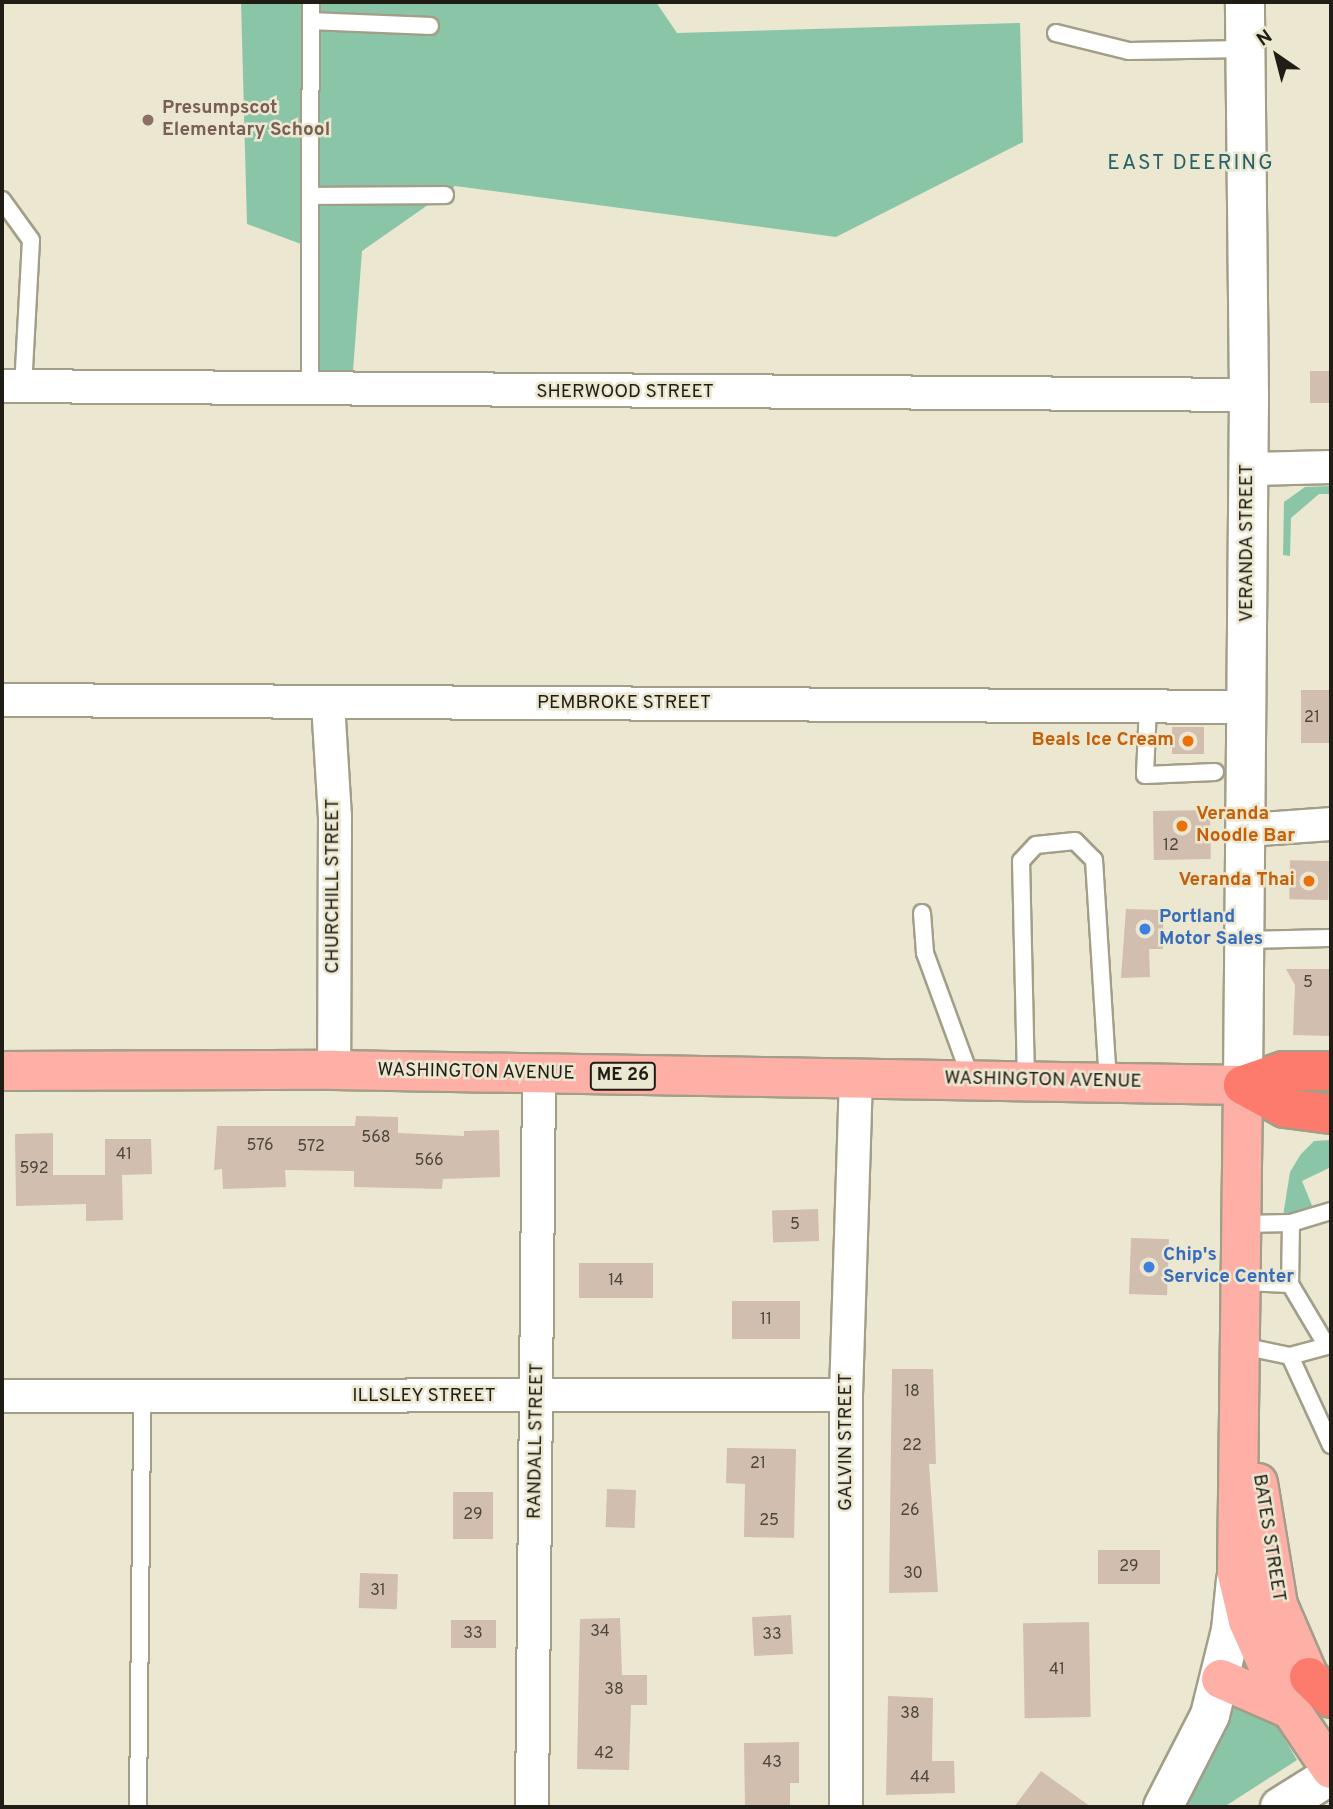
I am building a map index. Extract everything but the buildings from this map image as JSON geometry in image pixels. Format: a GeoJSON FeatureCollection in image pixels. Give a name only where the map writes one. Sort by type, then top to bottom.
{"type":"FeatureCollection","features":[{"type":"Feature","properties":{"kind":"highway","name":"ME 26"},"geometry":{"type":"LineString","coordinates":[[1243,1085],[1284,1071],[1331,1071]]}},
{"type":"Feature","properties":{"kind":"highway","name":"ME 26"},"geometry":{"type":"LineString","coordinates":[[1243,1085],[1285,1108],[1331,1114]]}},
{"type":"Feature","properties":{"kind":"main road","name":"VERANDA STREET"},"geometry":{"type":"LineString","coordinates":[[1243,1085],[1249,395],[1245,2]]}},
{"type":"Feature","properties":{"kind":"main road","name":"WASHINGTON AVENUE"},"geometry":{"type":"LineString","coordinates":[[2,1071],[334,1070],[539,1076],[856,1077],[1243,1085]]}},
{"type":"Feature","properties":{"kind":"main road","name":"BATES STREET"},"geometry":{"type":"LineString","coordinates":[[1163,1807],[1193,1755],[1221,1679],[1237,1574],[1243,1282],[1243,1085]]}},
{"type":"Feature","properties":{"kind":"main road","name":"BATES STREET"},"geometry":{"type":"LineString","coordinates":[[1242,1346],[1271,1576],[1331,1718]]}},
{"type":"Feature","properties":{"kind":"main road","name":"BATES STREET"},"geometry":{"type":"LineString","coordinates":[[1237,1574],[1248,1621],[1287,1708],[1331,1769]]}},
{"type":"Feature","properties":{"kind":"main road"},"geometry":{"type":"LineString","coordinates":[[1221,1679],[1287,1708]]}},
{"type":"Feature","properties":{"kind":"main road"},"geometry":{"type":"LineString","coordinates":[[1280,1807],[1331,1775]]}},
{"type":"Feature","properties":{"kind":"street","name":"SHERWOOD STREET"},"geometry":{"type":"LineString","coordinates":[[12,386],[1249,395]]}},
{"type":"Feature","properties":{"kind":"street"},"geometry":{"type":"LineString","coordinates":[[1248,469],[1331,467]]}},
{"type":"Feature","properties":{"kind":"street","name":"PEMBROKE STREET"},"geometry":{"type":"LineString","coordinates":[[2,700],[328,704],[1247,707]]}},
{"type":"Feature","properties":{"kind":"street","name":"CHURCHILL STREET"},"geometry":{"type":"LineString","coordinates":[[328,704],[335,816],[334,1070]]}},
{"type":"Feature","properties":{"kind":"street"},"geometry":{"type":"LineString","coordinates":[[1247,830],[1331,824]]}},
{"type":"Feature","properties":{"kind":"street","name":"RANDALL STREET"},"geometry":{"type":"LineString","coordinates":[[532,1807],[539,1076]]}},
{"type":"Feature","properties":{"kind":"street","name":"GALVIN STREET"},"geometry":{"type":"LineString","coordinates":[[846,1807],[846,1395],[856,1077]]}},
{"type":"Feature","properties":{"kind":"street","name":"ILLSLEY STREET"},"geometry":{"type":"LineString","coordinates":[[2,1396],[142,1398],[846,1395]]}},
{"type":"Feature","properties":{"kind":"lane"},"geometry":{"type":"LineString","coordinates":[[310,390],[311,2]]}},
{"type":"Feature","properties":{"kind":"lane"},"geometry":{"type":"LineString","coordinates":[[311,21],[430,26]]}},
{"type":"Feature","properties":{"kind":"lane"},"geometry":{"type":"LineString","coordinates":[[1056,33],[1129,51],[1245,50]]}},
{"type":"Feature","properties":{"kind":"lane"},"geometry":{"type":"LineString","coordinates":[[310,196],[445,195]]}},
{"type":"Feature","properties":{"kind":"lane"},"geometry":{"type":"LineString","coordinates":[[2,200],[15,211],[31,240],[12,386]]}},
{"type":"Feature","properties":{"kind":"lane"},"geometry":{"type":"LineString","coordinates":[[1148,706],[1146,775],[1215,772]]}},
{"type":"Feature","properties":{"kind":"lane"},"geometry":{"type":"LineString","coordinates":[[1026,1080],[1021,861],[1036,845],[1075,841],[1094,860],[1108,1082]]}},
{"type":"Feature","properties":{"kind":"lane"},"geometry":{"type":"LineString","coordinates":[[922,913],[925,953],[971,1079]]}},
{"type":"Feature","properties":{"kind":"lane"},"geometry":{"type":"LineString","coordinates":[[1245,940],[1331,938]]}},
{"type":"Feature","properties":{"kind":"lane"},"geometry":{"type":"LineString","coordinates":[[1243,1224],[1291,1223],[1331,1211]]}},
{"type":"Feature","properties":{"kind":"lane"},"geometry":{"type":"LineString","coordinates":[[1242,1346],[1290,1356],[1329,1345],[1290,1284],[1291,1223]]}},
{"type":"Feature","properties":{"kind":"lane"},"geometry":{"type":"LineString","coordinates":[[1243,1282],[1290,1284]]}},
{"type":"Feature","properties":{"kind":"lane"},"geometry":{"type":"LineString","coordinates":[[1290,1356],[1331,1445]]}},
{"type":"Feature","properties":{"kind":"lane"},"geometry":{"type":"LineString","coordinates":[[138,1807],[142,1398]]}},
{"type":"Feature","properties":{"kind":"green space"},"geometry":{"type":"Polygon","coordinates":[[[241,2],[656,2],[677,33],[1020,23],[1023,142],[836,237],[455,186],[362,251],[353,371],[304,375],[301,244],[247,224],[241,2]]]}},
{"type":"Feature","properties":{"kind":"green space"},"geometry":{"type":"Polygon","coordinates":[[[1331,486],[1331,494],[1319,494],[1291,518],[1290,556],[1283,555],[1284,502],[1305,487],[1331,486]]]}},
{"type":"Feature","properties":{"kind":"green space"},"geometry":{"type":"Polygon","coordinates":[[[1331,1140],[1331,1167],[1302,1181],[1313,1208],[1283,1216],[1290,1172],[1301,1154],[1314,1141],[1331,1140]]]}},
{"type":"Feature","properties":{"kind":"green space"},"geometry":{"type":"Polygon","coordinates":[[[1223,1686],[1261,1699],[1297,1760],[1224,1807],[1166,1807],[1223,1686]]]}},
{"type":"Feature","properties":{"kind":"place","name":"Presumpscot Elementary School"},"geometry":{"type":"Point","coordinates":[148,120]}},
{"type":"Feature","properties":{"kind":"place","name":"Beals Ice Cream"},"geometry":{"type":"Point","coordinates":[1188,741]}},
{"type":"Feature","properties":{"kind":"place","name":"Veranda Noodle Bar"},"geometry":{"type":"Point","coordinates":[1182,826]}},
{"type":"Feature","properties":{"kind":"place","name":"Veranda Thai"},"geometry":{"type":"Point","coordinates":[1309,881]}},
{"type":"Feature","properties":{"kind":"place","name":"Portland Motor Sales"},"geometry":{"type":"Point","coordinates":[1145,929]}},
{"type":"Feature","properties":{"kind":"place","name":"Chip's Service Center"},"geometry":{"type":"Point","coordinates":[1149,1267]}},
{"type":"Feature","properties":{"kind":"district","name":"EAST DEERING"},"geometry":{"type":"Point","coordinates":[1191,164]}}]}
